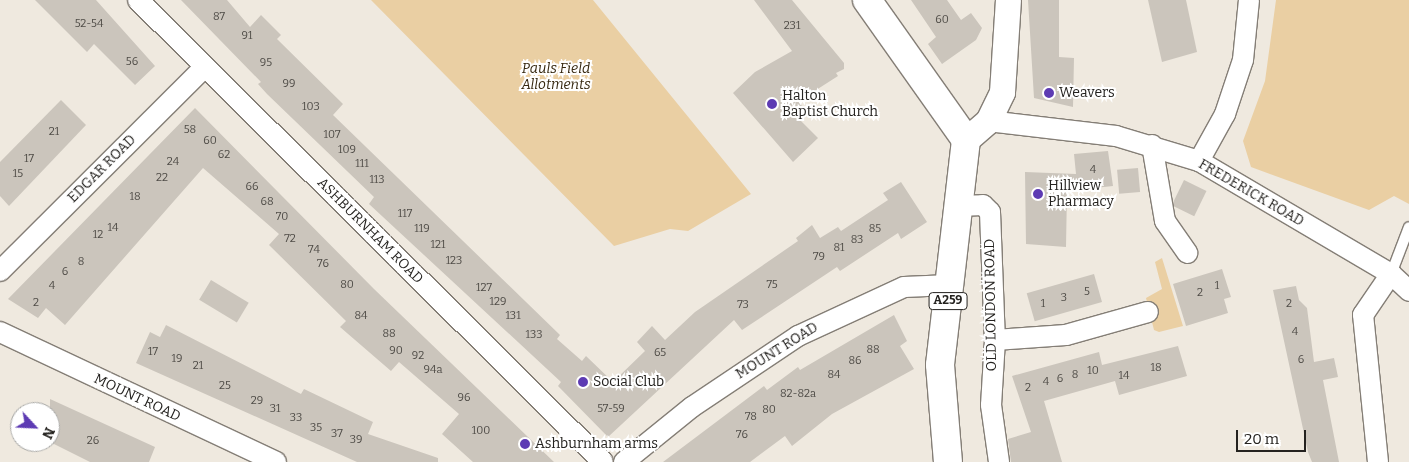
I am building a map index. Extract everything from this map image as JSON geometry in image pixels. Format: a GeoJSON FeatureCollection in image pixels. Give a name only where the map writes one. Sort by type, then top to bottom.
{"type":"FeatureCollection","features":[{"type":"Feature","properties":{"kind":"highway"},"geometry":{"type":"LineString","coordinates":[[867,0],[966,140]]}},
{"type":"Feature","properties":{"kind":"highway","name":"A259"},"geometry":{"type":"LineString","coordinates":[[948,462],[940,365],[966,140]]}},
{"type":"Feature","properties":{"kind":"street","name":"ASHBURNHAM ROAD"},"geometry":{"type":"LineString","coordinates":[[138,0],[603,462]]}},
{"type":"Feature","properties":{"kind":"street"},"geometry":{"type":"LineString","coordinates":[[1199,162],[1225,114],[1243,60],[1249,0]]}},
{"type":"Feature","properties":{"kind":"street"},"geometry":{"type":"LineString","coordinates":[[966,140],[988,121],[1005,76],[1003,1]]}},
{"type":"Feature","properties":{"kind":"street","name":"EDGAR ROAD"},"geometry":{"type":"LineString","coordinates":[[0,271],[205,67]]}},
{"type":"Feature","properties":{"kind":"street","name":"FREDERICK ROAD"},"geometry":{"type":"LineString","coordinates":[[988,121],[1116,136],[1152,145],[1199,162],[1391,274],[1409,291]]}},
{"type":"Feature","properties":{"kind":"street"},"geometry":{"type":"LineString","coordinates":[[1152,145],[1165,221],[1187,253]]}},
{"type":"Feature","properties":{"kind":"street","name":"OLD LONDON ROAD"},"geometry":{"type":"LineString","coordinates":[[958,206],[983,205],[990,212],[995,340],[991,405],[999,462]]}},
{"type":"Feature","properties":{"kind":"street"},"geometry":{"type":"LineString","coordinates":[[1378,462],[1363,315],[1391,274]]}},
{"type":"Feature","properties":{"kind":"street","name":"MOUNT ROAD"},"geometry":{"type":"LineString","coordinates":[[624,462],[692,407],[798,336],[904,287],[950,285]]}},
{"type":"Feature","properties":{"kind":"street"},"geometry":{"type":"LineString","coordinates":[[995,340],[1066,335],[1148,312]]}},
{"type":"Feature","properties":{"kind":"street","name":"MOUNT ROAD"},"geometry":{"type":"LineString","coordinates":[[0,332],[276,462]]}},
{"type":"Feature","properties":{"kind":"lane"},"geometry":{"type":"LineString","coordinates":[[1391,274],[1409,227]]}},
{"type":"Feature","properties":{"kind":"green space","name":"Pauls Field Allotments"},"geometry":{"type":"Polygon","coordinates":[[[371,0],[593,0],[751,194],[688,231],[670,229],[614,246],[371,0]]]}},
{"type":"Feature","properties":{"kind":"green space"},"geometry":{"type":"Polygon","coordinates":[[[1276,0],[1409,0],[1409,204],[1394,196],[1369,210],[1251,167],[1243,141],[1265,81],[1276,0]]]}},
{"type":"Feature","properties":{"kind":"green space"},"geometry":{"type":"Polygon","coordinates":[[[1162,258],[1183,326],[1159,332],[1154,330],[1146,298],[1162,289],[1155,262],[1162,258]]]}},
{"type":"Feature","properties":{"kind":"building"},"geometry":{"type":"Polygon","coordinates":[[[35,0],[96,0],[155,66],[135,85],[94,44],[87,52],[35,0]]]}},
{"type":"Feature","properties":{"kind":"building"},"geometry":{"type":"Polygon","coordinates":[[[181,0],[227,0],[250,27],[261,15],[281,35],[277,39],[343,104],[333,115],[560,335],[557,339],[582,361],[586,356],[613,382],[645,351],[637,342],[652,326],[665,340],[695,312],[798,241],[796,238],[812,225],[820,238],[838,227],[841,231],[888,200],[883,193],[901,182],[927,222],[901,239],[898,233],[840,271],[837,267],[742,330],[734,320],[608,437],[558,386],[561,382],[369,204],[374,197],[267,94],[258,84],[261,82],[181,0]]]}},
{"type":"Feature","properties":{"kind":"building","name":"Halton Baptist Church"},"geometry":{"type":"Polygon","coordinates":[[[754,0],[792,0],[844,63],[844,69],[836,73],[838,76],[799,101],[803,107],[795,115],[818,138],[793,162],[733,93],[755,72],[792,51],[754,0]]]}},
{"type":"Feature","properties":{"kind":"building"},"geometry":{"type":"Polygon","coordinates":[[[911,0],[947,0],[961,20],[971,13],[982,28],[976,40],[942,64],[928,44],[936,37],[911,0]]]}},
{"type":"Feature","properties":{"kind":"building"},"geometry":{"type":"Polygon","coordinates":[[[1028,0],[1059,0],[1059,57],[1074,58],[1073,107],[1034,98],[1028,0]]]}},
{"type":"Feature","properties":{"kind":"building"},"geometry":{"type":"Polygon","coordinates":[[[1148,0],[1186,0],[1197,52],[1162,62],[1148,0]]]}},
{"type":"Feature","properties":{"kind":"building"},"geometry":{"type":"Polygon","coordinates":[[[61,100],[86,125],[9,206],[0,196],[0,162],[61,100]]]}},
{"type":"Feature","properties":{"kind":"building"},"geometry":{"type":"Polygon","coordinates":[[[195,108],[374,289],[554,462],[473,462],[442,434],[459,414],[399,362],[391,371],[340,327],[346,321],[269,245],[279,234],[203,168],[65,325],[46,308],[38,318],[8,299],[195,108]]]}},
{"type":"Feature","properties":{"kind":"building"},"geometry":{"type":"Polygon","coordinates":[[[1108,151],[1113,186],[1067,191],[1066,247],[1026,244],[1025,172],[1076,174],[1074,154],[1108,151]]]}},
{"type":"Feature","properties":{"kind":"building"},"geometry":{"type":"Polygon","coordinates":[[[1138,168],[1140,192],[1119,194],[1117,170],[1138,168]]]}},
{"type":"Feature","properties":{"kind":"building"},"geometry":{"type":"Polygon","coordinates":[[[1184,180],[1206,191],[1194,216],[1172,205],[1184,180]]]}},
{"type":"Feature","properties":{"kind":"building"},"geometry":{"type":"Polygon","coordinates":[[[1222,269],[1231,297],[1224,299],[1228,313],[1186,326],[1173,284],[1222,269]]]}},
{"type":"Feature","properties":{"kind":"building"},"geometry":{"type":"Polygon","coordinates":[[[1094,274],[1102,302],[1035,321],[1027,293],[1094,274]]]}},
{"type":"Feature","properties":{"kind":"building"},"geometry":{"type":"Polygon","coordinates":[[[211,280],[249,303],[237,322],[199,300],[211,280]]]}},
{"type":"Feature","properties":{"kind":"building"},"geometry":{"type":"Polygon","coordinates":[[[1296,286],[1299,300],[1307,308],[1314,362],[1334,358],[1338,377],[1323,380],[1339,462],[1312,462],[1308,452],[1273,290],[1296,286]]]}},
{"type":"Feature","properties":{"kind":"building"},"geometry":{"type":"Polygon","coordinates":[[[894,315],[907,341],[900,346],[914,369],[832,414],[792,446],[785,436],[750,462],[663,462],[764,386],[767,390],[798,367],[800,370],[894,315]]]}},
{"type":"Feature","properties":{"kind":"building"},"geometry":{"type":"Polygon","coordinates":[[[166,325],[301,394],[304,389],[373,422],[368,434],[438,458],[438,462],[357,462],[136,363],[150,332],[160,337],[166,325]]]}},
{"type":"Feature","properties":{"kind":"building"},"geometry":{"type":"Polygon","coordinates":[[[1178,346],[1187,376],[1119,395],[1115,381],[1044,401],[1062,462],[1011,462],[1008,439],[1031,432],[1012,376],[1099,352],[1102,365],[1178,346]]]}},
{"type":"Feature","properties":{"kind":"building"},"geometry":{"type":"Polygon","coordinates":[[[60,404],[155,447],[149,462],[90,462],[60,447],[60,404]]]}},
{"type":"Feature","properties":{"kind":"place","name":"Weavers"},"geometry":{"type":"Point","coordinates":[1049,93]}},
{"type":"Feature","properties":{"kind":"place","name":"Halton Baptist Church"},"geometry":{"type":"Point","coordinates":[772,104]}},
{"type":"Feature","properties":{"kind":"place","name":"Hillview Pharmacy"},"geometry":{"type":"Point","coordinates":[1038,194]}},
{"type":"Feature","properties":{"kind":"place","name":"Social Club"},"geometry":{"type":"Point","coordinates":[583,382]}},
{"type":"Feature","properties":{"kind":"place","name":"Ashburnham arms"},"geometry":{"type":"Point","coordinates":[525,444]}}]}
